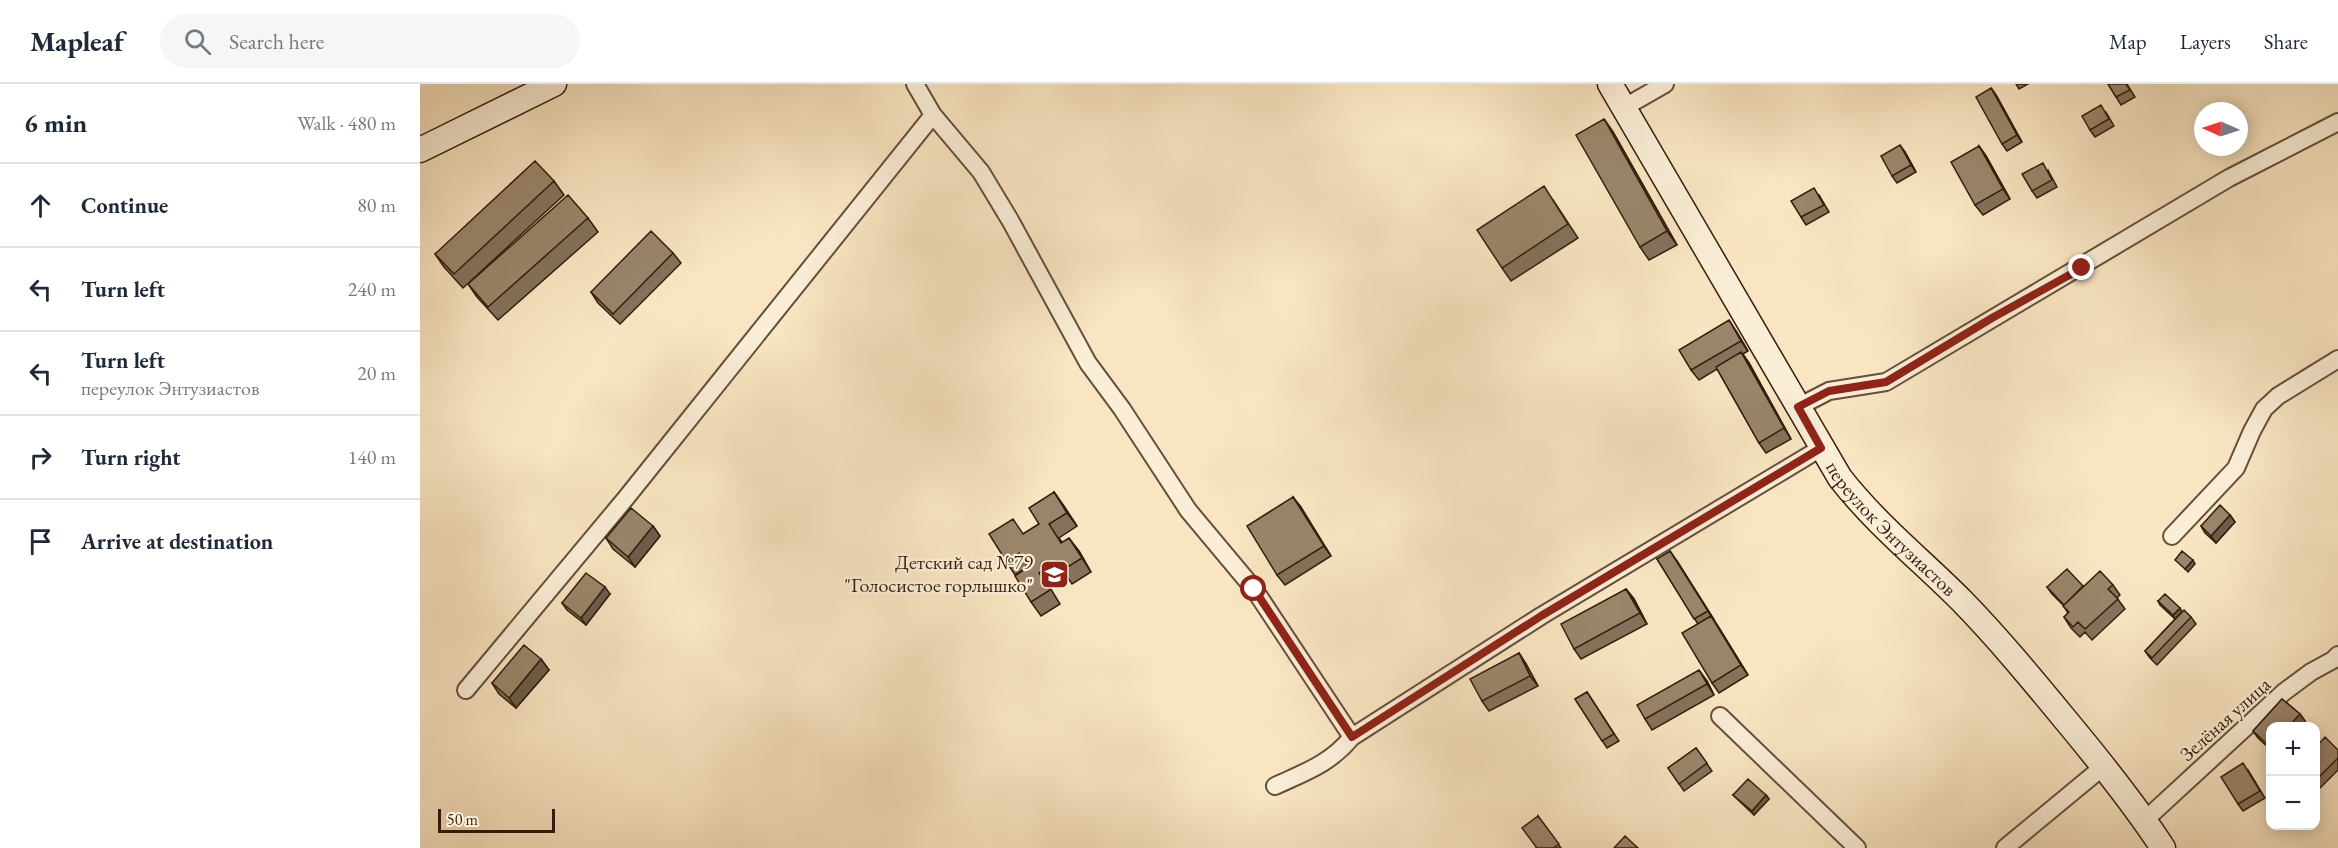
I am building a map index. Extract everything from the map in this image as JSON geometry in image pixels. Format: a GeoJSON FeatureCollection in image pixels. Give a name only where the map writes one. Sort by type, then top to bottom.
{"type":"FeatureCollection","features":[{"type":"Feature","properties":{"kind":"main road"},"geometry":{"type":"LineString","coordinates":[[420,150],[554,84]]}},
{"type":"Feature","properties":{"kind":"main road","name":"переулок Энтузиастов"},"geometry":{"type":"LineString","coordinates":[[1610,84],[1840,478],[1862,505],[1990,631],[2104,766],[2163,848]]}},
{"type":"Feature","properties":{"kind":"street"},"geometry":{"type":"LineString","coordinates":[[915,84],[933,115],[981,172],[1010,220],[1088,363],[1188,510],[1254,589],[1352,737]]}},
{"type":"Feature","properties":{"kind":"street"},"geometry":{"type":"LineString","coordinates":[[1623,108],[1665,84]]}},
{"type":"Feature","properties":{"kind":"street"},"geometry":{"type":"LineString","coordinates":[[466,690],[633,489],[933,115]]}},
{"type":"Feature","properties":{"kind":"street"},"geometry":{"type":"LineString","coordinates":[[1798,407],[1829,391],[1886,382],[2229,178],[2338,122]]}},
{"type":"Feature","properties":{"kind":"street"},"geometry":{"type":"LineString","coordinates":[[2172,536],[2236,468],[2264,409],[2278,396],[2338,359]]}},
{"type":"Feature","properties":{"kind":"street"},"geometry":{"type":"LineString","coordinates":[[1275,786],[1326,763],[1341,751],[1352,737],[1541,616],[1821,448]]}},
{"type":"Feature","properties":{"kind":"street","name":"Зелёная улица"},"geometry":{"type":"LineString","coordinates":[[2145,820],[2284,692],[2338,655]]}},
{"type":"Feature","properties":{"kind":"street"},"geometry":{"type":"LineString","coordinates":[[1720,716],[1857,848]]}},
{"type":"Feature","properties":{"kind":"street"},"geometry":{"type":"LineString","coordinates":[[2005,848],[2104,766]]}},
{"type":"Feature","properties":{"kind":"building"},"geometry":{"type":"Polygon","coordinates":[[[2108,84],[2126,84],[2130,90],[2116,97],[2108,84]]]}},
{"type":"Feature","properties":{"kind":"building"},"geometry":{"type":"Polygon","coordinates":[[[1991,88],[2017,135],[2002,144],[1976,97],[1991,88]]]}},
{"type":"Feature","properties":{"kind":"building"},"geometry":{"type":"Polygon","coordinates":[[[2101,105],[2109,119],[2090,130],[2082,116],[2101,105]]]}},
{"type":"Feature","properties":{"kind":"building"},"geometry":{"type":"Polygon","coordinates":[[[1604,119],[1667,231],[1640,247],[1576,135],[1604,119]]]}},
{"type":"Feature","properties":{"kind":"building"},"geometry":{"type":"Polygon","coordinates":[[[1900,145],[1911,165],[1892,176],[1881,156],[1900,145]]]}},
{"type":"Feature","properties":{"kind":"building"},"geometry":{"type":"Polygon","coordinates":[[[1979,146],[2003,189],[1975,205],[1951,162],[1979,146]]]}},
{"type":"Feature","properties":{"kind":"building"},"geometry":{"type":"Polygon","coordinates":[[[535,161],[554,181],[454,274],[435,254],[535,161]]]}},
{"type":"Feature","properties":{"kind":"building"},"geometry":{"type":"Polygon","coordinates":[[[2043,163],[2052,180],[2032,191],[2022,174],[2043,163]]]}},
{"type":"Feature","properties":{"kind":"building"},"geometry":{"type":"Polygon","coordinates":[[[1544,186],[1568,224],[1502,268],[1477,230],[1544,186]]]}},
{"type":"Feature","properties":{"kind":"building"},"geometry":{"type":"Polygon","coordinates":[[[1814,188],[1824,205],[1801,217],[1791,201],[1814,188]]]}},
{"type":"Feature","properties":{"kind":"building"},"geometry":{"type":"Polygon","coordinates":[[[568,195],[588,218],[488,307],[468,284],[568,195]]]}},
{"type":"Feature","properties":{"kind":"building"},"geometry":{"type":"Polygon","coordinates":[[[651,231],[673,253],[613,314],[591,292],[651,231]]]}},
{"type":"Feature","properties":{"kind":"building"},"geometry":{"type":"Polygon","coordinates":[[[1729,320],[1741,341],[1691,370],[1679,350],[1729,320]]]}},
{"type":"Feature","properties":{"kind":"building"},"geometry":{"type":"Polygon","coordinates":[[[1741,352],[1784,428],[1759,443],[1716,367],[1741,352]]]}},
{"type":"Feature","properties":{"kind":"building"},"geometry":{"type":"Polygon","coordinates":[[[1054,492],[1067,513],[1049,524],[1061,543],[1069,538],[1082,558],[1063,570],[1057,561],[1039,573],[1050,590],[1031,602],[1015,576],[1028,567],[1019,553],[1006,561],[989,534],[1013,519],[1023,534],[1039,524],[1029,508],[1054,492]]]}},
{"type":"Feature","properties":{"kind":"building"},"geometry":{"type":"Polygon","coordinates":[[[1293,497],[1324,546],[1277,575],[1247,526],[1293,497]]]}},
{"type":"Feature","properties":{"kind":"building"},"geometry":{"type":"Polygon","coordinates":[[[2220,505],[2230,515],[2211,536],[2201,526],[2220,505]]]}},
{"type":"Feature","properties":{"kind":"building"},"geometry":{"type":"Polygon","coordinates":[[[631,508],[653,526],[628,557],[606,538],[631,508]]]}},
{"type":"Feature","properties":{"kind":"building"},"geometry":{"type":"Polygon","coordinates":[[[1670,551],[1708,611],[1694,619],[1657,559],[1670,551]]]}},
{"type":"Feature","properties":{"kind":"building"},"geometry":{"type":"Polygon","coordinates":[[[2182,551],[2193,560],[2185,569],[2175,560],[2182,551]]]}},
{"type":"Feature","properties":{"kind":"building"},"geometry":{"type":"Polygon","coordinates":[[[2067,569],[2083,586],[2064,605],[2047,587],[2067,569]]]}},
{"type":"Feature","properties":{"kind":"building"},"geometry":{"type":"Polygon","coordinates":[[[2100,571],[2113,585],[2108,589],[2118,599],[2085,629],[2078,622],[2073,627],[2064,617],[2069,612],[2063,606],[2100,571]]]}},
{"type":"Feature","properties":{"kind":"building"},"geometry":{"type":"Polygon","coordinates":[[[586,573],[605,587],[581,618],[562,603],[586,573]]]}},
{"type":"Feature","properties":{"kind":"building"},"geometry":{"type":"Polygon","coordinates":[[[1626,589],[1640,613],[1574,649],[1561,624],[1626,589]]]}},
{"type":"Feature","properties":{"kind":"building"},"geometry":{"type":"Polygon","coordinates":[[[2165,594],[2180,608],[2173,615],[2158,601],[2165,594]]]}},
{"type":"Feature","properties":{"kind":"building"},"geometry":{"type":"Polygon","coordinates":[[[2184,610],[2191,617],[2152,658],[2145,651],[2184,610]]]}},
{"type":"Feature","properties":{"kind":"building"},"geometry":{"type":"Polygon","coordinates":[[[1711,616],[1741,665],[1712,683],[1682,633],[1711,616]]]}},
{"type":"Feature","properties":{"kind":"building"},"geometry":{"type":"Polygon","coordinates":[[[524,645],[541,659],[509,698],[492,683],[524,645]]]}},
{"type":"Feature","properties":{"kind":"building"},"geometry":{"type":"Polygon","coordinates":[[[1519,653],[1530,676],[1482,701],[1470,679],[1519,653]]]}},
{"type":"Feature","properties":{"kind":"building"},"geometry":{"type":"Polygon","coordinates":[[[1699,670],[1707,684],[1645,719],[1637,705],[1699,670]]]}},
{"type":"Feature","properties":{"kind":"building"},"geometry":{"type":"Polygon","coordinates":[[[1587,692],[1614,734],[1602,741],[1575,699],[1587,692]]]}},
{"type":"Feature","properties":{"kind":"building"},"geometry":{"type":"Polygon","coordinates":[[[2282,699],[2300,714],[2293,722],[2266,722],[2266,743],[2253,731],[2282,699]]]}},
{"type":"Feature","properties":{"kind":"building"},"geometry":{"type":"Polygon","coordinates":[[[2325,737],[2338,750],[2338,758],[2320,776],[2320,743],[2325,737]]]}},
{"type":"Feature","properties":{"kind":"building"},"geometry":{"type":"Polygon","coordinates":[[[1696,748],[1707,763],[1679,784],[1668,768],[1696,748]]]}},
{"type":"Feature","properties":{"kind":"building"},"geometry":{"type":"Polygon","coordinates":[[[2243,763],[2260,791],[2238,804],[2221,777],[2243,763]]]}},
{"type":"Feature","properties":{"kind":"building"},"geometry":{"type":"Polygon","coordinates":[[[1748,779],[1766,795],[1752,811],[1733,795],[1748,779]]]}},
{"type":"Feature","properties":{"kind":"building"},"geometry":{"type":"Polygon","coordinates":[[[1538,816],[1559,844],[1553,848],[1537,848],[1522,828],[1538,816]]]}},
{"type":"Feature","properties":{"kind":"building"},"geometry":{"type":"Polygon","coordinates":[[[1625,836],[1638,848],[1614,848],[1625,836]]]}},
{"type":"Feature","properties":{"kind":"place","name":"Детский сад №79 \"Голосистое горлышко\""},"geometry":{"type":"Point","coordinates":[1054,574]}},
{"type":"Feature","properties":{"kind":"route"},"geometry":{"type":"LineString","coordinates":[[1254,589],[1352,737],[1541,616],[1821,448],[1798,407],[1829,391],[1874,386],[1886,382],[1992,318],[2082,268]]}}]}
